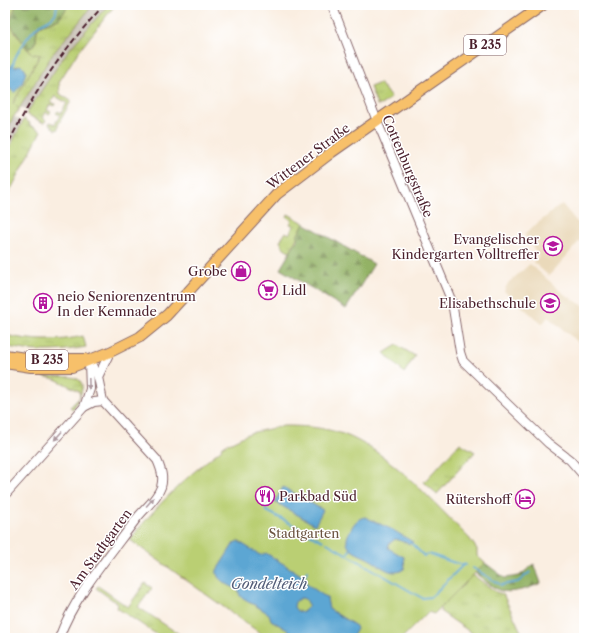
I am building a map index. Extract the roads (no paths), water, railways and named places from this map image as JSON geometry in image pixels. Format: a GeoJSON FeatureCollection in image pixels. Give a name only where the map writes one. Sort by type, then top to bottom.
{"type":"FeatureCollection","features":[{"type":"Feature","properties":{"kind":"main road","name":"Wittener Straße"},"geometry":{"type":"LineString","coordinates":[[89,359],[129,344],[158,323],[277,194],[377,121],[543,5]]}},
{"type":"Feature","properties":{"kind":"main road","name":"B 235"},"geometry":{"type":"LineString","coordinates":[[5,355],[32,359],[89,359]]}},
{"type":"Feature","properties":{"kind":"main road","name":"B 235"},"geometry":{"type":"LineString","coordinates":[[5,363],[31,367],[72,367],[89,359]]}},
{"type":"Feature","properties":{"kind":"street","name":"Cottenburgstraße"},"geometry":{"type":"LineString","coordinates":[[332,5],[377,121],[452,302],[460,352],[464,361],[548,443],[570,460],[584,476]]}},
{"type":"Feature","properties":{"kind":"street"},"geometry":{"type":"LineString","coordinates":[[98,377],[110,352]]}},
{"type":"Feature","properties":{"kind":"street"},"geometry":{"type":"LineString","coordinates":[[5,495],[84,407],[94,402],[103,401],[98,377],[89,359]]}},
{"type":"Feature","properties":{"kind":"street"},"geometry":{"type":"LineString","coordinates":[[84,407],[90,389],[89,359]]}},
{"type":"Feature","properties":{"kind":"street","name":"Am Stadtgarten"},"geometry":{"type":"LineString","coordinates":[[59,638],[69,612],[119,542],[158,492],[162,475],[157,460],[103,401]]}},
{"type":"Feature","properties":{"kind":"water"},"geometry":{"type":"Polygon","coordinates":[[[12,65],[15,67],[20,65],[25,68],[26,72],[22,84],[14,93],[5,83],[5,73],[12,65]]]}},
{"type":"Feature","properties":{"kind":"water"},"geometry":{"type":"Polygon","coordinates":[[[283,487],[323,510],[315,525],[275,502],[283,487]]]}},
{"type":"Feature","properties":{"kind":"water"},"geometry":{"type":"Polygon","coordinates":[[[365,517],[393,530],[413,542],[410,544],[395,539],[389,544],[388,548],[404,557],[405,568],[400,571],[391,572],[350,549],[347,541],[352,527],[360,518],[365,517]]]}},
{"type":"Feature","properties":{"kind":"water","name":"Gondelteich"},"geometry":{"type":"Polygon","coordinates":[[[238,541],[260,555],[266,553],[306,578],[307,584],[327,598],[329,609],[356,626],[357,629],[352,638],[300,638],[271,620],[269,614],[240,596],[238,590],[221,580],[217,574],[217,570],[234,543],[238,541]],[[300,598],[295,602],[294,607],[297,611],[303,612],[308,605],[307,601],[300,598]]]}},
{"type":"Feature","properties":{"kind":"waterway"},"geometry":{"type":"LineString","coordinates":[[13,68],[15,58],[22,45],[39,25],[55,14],[57,5]]}},
{"type":"Feature","properties":{"kind":"waterway"},"geometry":{"type":"LineString","coordinates":[[265,510],[323,541]]}},
{"type":"Feature","properties":{"kind":"waterway"},"geometry":{"type":"LineString","coordinates":[[327,543],[422,598],[431,597],[464,564]]}},
{"type":"Feature","properties":{"kind":"waterway"},"geometry":{"type":"LineString","coordinates":[[412,544],[424,556],[429,554],[458,564],[466,565]]}},
{"type":"Feature","properties":{"kind":"waterway"},"geometry":{"type":"LineString","coordinates":[[347,554],[350,550]]}},
{"type":"Feature","properties":{"kind":"waterway"},"geometry":{"type":"LineString","coordinates":[[473,568],[501,585],[518,582],[530,572]]}},
{"type":"Feature","properties":{"kind":"waterway"},"geometry":{"type":"LineString","coordinates":[[304,577],[307,571]]}},
{"type":"Feature","properties":{"kind":"railway"},"geometry":{"type":"LineString","coordinates":[[5,150],[26,110],[61,56],[104,5]]}},
{"type":"Feature","properties":{"kind":"place","name":"Evangelischer Kindergarten Volltreffer"},"geometry":{"type":"Point","coordinates":[553,246]}},
{"type":"Feature","properties":{"kind":"place","name":"Grobe"},"geometry":{"type":"Point","coordinates":[241,271]}},
{"type":"Feature","properties":{"kind":"place","name":"Lidl"},"geometry":{"type":"Point","coordinates":[268,290]}},
{"type":"Feature","properties":{"kind":"place","name":"neio Seniorenzentrum In der Kemnade"},"geometry":{"type":"Point","coordinates":[43,303]}},
{"type":"Feature","properties":{"kind":"place","name":"Elisabethschule"},"geometry":{"type":"Point","coordinates":[550,303]}},
{"type":"Feature","properties":{"kind":"place","name":"Parkbad Süd"},"geometry":{"type":"Point","coordinates":[265,496]}},
{"type":"Feature","properties":{"kind":"place","name":"Rütershoff"},"geometry":{"type":"Point","coordinates":[525,499]}},
{"type":"Feature","properties":{"kind":"park label","name":"Stadtgarten"},"geometry":{"type":"Point","coordinates":[304,533]}}]}
